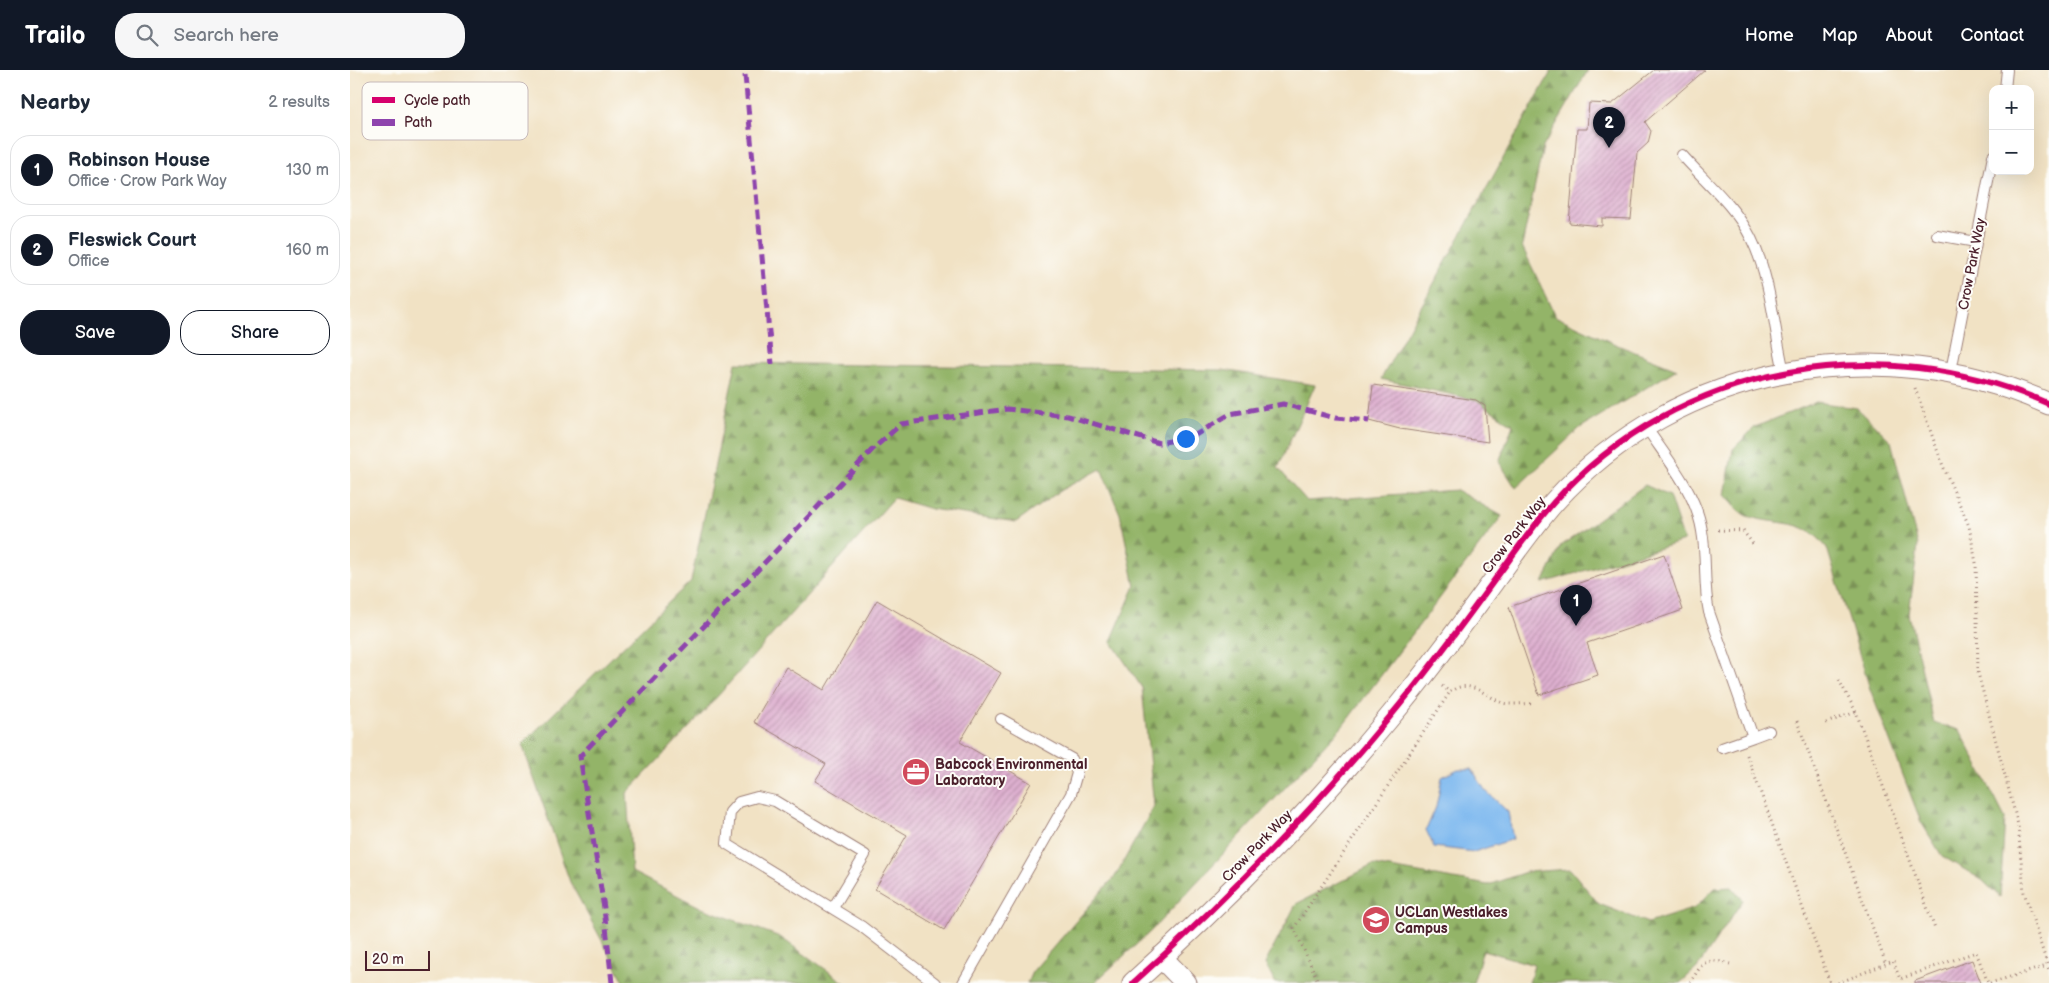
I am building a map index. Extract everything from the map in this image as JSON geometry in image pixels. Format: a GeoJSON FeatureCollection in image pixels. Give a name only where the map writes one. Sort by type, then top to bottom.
{"type":"FeatureCollection","features":[{"type":"Feature","properties":{"kind":"street","name":"Crow Park Way"},"geometry":{"type":"LineString","coordinates":[[1133,983],[1274,848],[1339,776],[1426,673],[1555,502],[1606,454],[1646,426],[1706,396],[1737,385],[1784,372],[1851,364],[1910,366],[1951,371],[1986,380],[2049,404]]}},
{"type":"Feature","properties":{"kind":"street"},"geometry":{"type":"LineString","coordinates":[[1161,957],[1186,983]]}},
{"type":"Feature","properties":{"kind":"lane"},"geometry":{"type":"LineString","coordinates":[[2005,85],[2007,70]]}},
{"type":"Feature","properties":{"kind":"lane"},"geometry":{"type":"LineString","coordinates":[[1682,155],[1739,218],[1751,238],[1761,268],[1784,372]]}},
{"type":"Feature","properties":{"kind":"lane","name":"Crow Park Way"},"geometry":{"type":"LineString","coordinates":[[1951,371],[1989,175]]}},
{"type":"Feature","properties":{"kind":"lane"},"geometry":{"type":"LineString","coordinates":[[1937,235],[1976,242]]}},
{"type":"Feature","properties":{"kind":"lane"},"geometry":{"type":"LineString","coordinates":[[1646,426],[1685,486],[1695,505],[1702,531],[1705,596],[1709,612],[1753,736]]}},
{"type":"Feature","properties":{"kind":"lane"},"geometry":{"type":"LineString","coordinates":[[963,983],[1072,794],[1077,773],[1072,759],[1001,719]]}},
{"type":"Feature","properties":{"kind":"lane"},"geometry":{"type":"LineString","coordinates":[[1722,748],[1769,731]]}},
{"type":"Feature","properties":{"kind":"lane"},"geometry":{"type":"LineString","coordinates":[[833,908],[866,855],[775,801],[757,798],[739,802],[730,812],[727,844],[861,926],[936,983]]}},
{"type":"Feature","properties":{"kind":"path"},"geometry":{"type":"LineString","coordinates":[[1836,983],[1894,961],[1900,979],[1976,952],[1989,983],[2048,968],[2024,892],[2018,825],[1978,673],[1976,573],[1969,526],[1925,420],[1910,366]]}},
{"type":"Feature","properties":{"kind":"path"},"geometry":{"type":"LineString","coordinates":[[1702,531],[1743,531],[1753,544]]}},
{"type":"Feature","properties":{"kind":"path"},"geometry":{"type":"LineString","coordinates":[[1426,673],[1450,692]]}},
{"type":"Feature","properties":{"kind":"path"},"geometry":{"type":"LineString","coordinates":[[1839,680],[1856,712],[1935,929]]}},
{"type":"Feature","properties":{"kind":"path"},"geometry":{"type":"LineString","coordinates":[[1319,983],[1294,928],[1450,692],[1455,688],[1469,686],[1505,704],[1522,702],[1534,704]]}},
{"type":"Feature","properties":{"kind":"path"},"geometry":{"type":"LineString","coordinates":[[1826,723],[1856,712]]}},
{"type":"Feature","properties":{"kind":"path"},"geometry":{"type":"LineString","coordinates":[[1797,721],[1886,964]]}},
{"type":"Feature","properties":{"kind":"path"},"geometry":{"type":"LineString","coordinates":[[1742,740],[1830,983]]}},
{"type":"Feature","properties":{"kind":"path"},"geometry":{"type":"LineString","coordinates":[[1690,983],[1700,966],[1705,962],[1714,960],[1730,964]]}},
{"type":"Feature","properties":{"kind":"green space"},"geometry":{"type":"Polygon","coordinates":[[[1552,70],[1588,70],[1543,147],[1522,246],[1555,316],[1615,344],[1677,369],[1580,428],[1516,488],[1499,462],[1513,425],[1476,400],[1381,379],[1552,70]]]}},
{"type":"Feature","properties":{"kind":"green space"},"geometry":{"type":"Polygon","coordinates":[[[736,363],[1223,370],[1315,385],[1278,468],[1307,501],[1456,490],[1502,516],[1342,727],[1150,932],[1094,983],[1027,983],[1032,972],[1116,875],[1154,806],[1142,688],[1111,641],[1135,586],[1120,514],[1101,469],[1061,490],[1016,522],[931,509],[894,498],[700,716],[627,793],[632,872],[702,908],[780,937],[845,983],[625,983],[570,882],[522,744],[691,581],[736,363]]]}},
{"type":"Feature","properties":{"kind":"green space"},"geometry":{"type":"Polygon","coordinates":[[[1816,402],[1857,408],[1891,441],[1918,545],[1909,614],[1934,723],[1960,730],[2005,818],[2000,897],[1982,880],[1942,856],[1921,822],[1870,689],[1827,548],[1809,531],[1800,527],[1747,516],[1738,510],[1725,495],[1733,449],[1755,427],[1816,402]]]}},
{"type":"Feature","properties":{"kind":"green space"},"geometry":{"type":"Polygon","coordinates":[[[1645,485],[1669,496],[1684,541],[1543,583],[1561,546],[1645,485]]]}},
{"type":"Feature","properties":{"kind":"green space"},"geometry":{"type":"Polygon","coordinates":[[[1373,865],[1488,885],[1526,872],[1570,869],[1599,904],[1648,923],[1695,908],[1715,888],[1732,887],[1743,900],[1697,968],[1680,983],[1529,983],[1534,965],[1483,950],[1473,983],[1275,983],[1265,964],[1296,904],[1373,865]]]}},
{"type":"Feature","properties":{"kind":"water"},"geometry":{"type":"Polygon","coordinates":[[[1458,769],[1472,769],[1485,790],[1508,812],[1513,839],[1474,852],[1434,847],[1426,830],[1436,807],[1442,777],[1458,769]]]}},
{"type":"Feature","properties":{"kind":"building"},"geometry":{"type":"Polygon","coordinates":[[[1654,70],[1705,70],[1645,122],[1651,131],[1648,143],[1637,153],[1631,219],[1602,218],[1602,226],[1569,223],[1577,129],[1587,129],[1589,103],[1612,104],[1654,70]]]}},
{"type":"Feature","properties":{"kind":"building"},"geometry":{"type":"Polygon","coordinates":[[[1373,385],[1476,400],[1485,406],[1488,442],[1400,429],[1369,421],[1373,385]]]}},
{"type":"Feature","properties":{"kind":"building"},"geometry":{"type":"Polygon","coordinates":[[[1664,554],[1683,610],[1587,643],[1598,675],[1539,695],[1509,607],[1664,554]]]}},
{"type":"Feature","properties":{"kind":"building","name":"Babcock Environmental Laboratory"},"geometry":{"type":"Polygon","coordinates":[[[877,600],[1001,673],[960,742],[1031,783],[944,930],[875,889],[907,835],[815,781],[826,764],[754,722],[786,667],[824,690],[877,600]]]}},
{"type":"Feature","properties":{"kind":"building"},"geometry":{"type":"Polygon","coordinates":[[[1972,960],[1981,983],[1915,983],[1915,981],[1972,960]]]}},
{"type":"Feature","properties":{"kind":"marked path"},"geometry":{"type":"LineString","coordinates":[[745,75],[772,364]]}},
{"type":"Feature","properties":{"kind":"marked path"},"geometry":{"type":"LineString","coordinates":[[612,983],[604,908],[580,756],[874,448],[901,424],[1007,409],[1068,416],[1159,443],[1192,437],[1230,414],[1283,404],[1335,418],[1369,421]]}},
{"type":"Feature","properties":{"kind":"cycle path"},"geometry":{"type":"LineString","coordinates":[[1133,983],[1233,889],[1328,789],[1429,669],[1530,531],[1554,502],[1604,455],[1660,418],[1721,390],[1785,373],[1852,365],[1918,368],[1985,381],[2049,404]]}},
{"type":"Feature","properties":{"kind":"place","name":"Fleswick Court"},"geometry":{"type":"Point","coordinates":[1609,148]}},
{"type":"Feature","properties":{"kind":"place","name":"Robinson House"},"geometry":{"type":"Point","coordinates":[1576,626]}},
{"type":"Feature","properties":{"kind":"place","name":"Babcock Environmental Laboratory"},"geometry":{"type":"Point","coordinates":[916,772]}},
{"type":"Feature","properties":{"kind":"place","name":"UCLan Westlakes Campus"},"geometry":{"type":"Point","coordinates":[1376,920]}}]}
